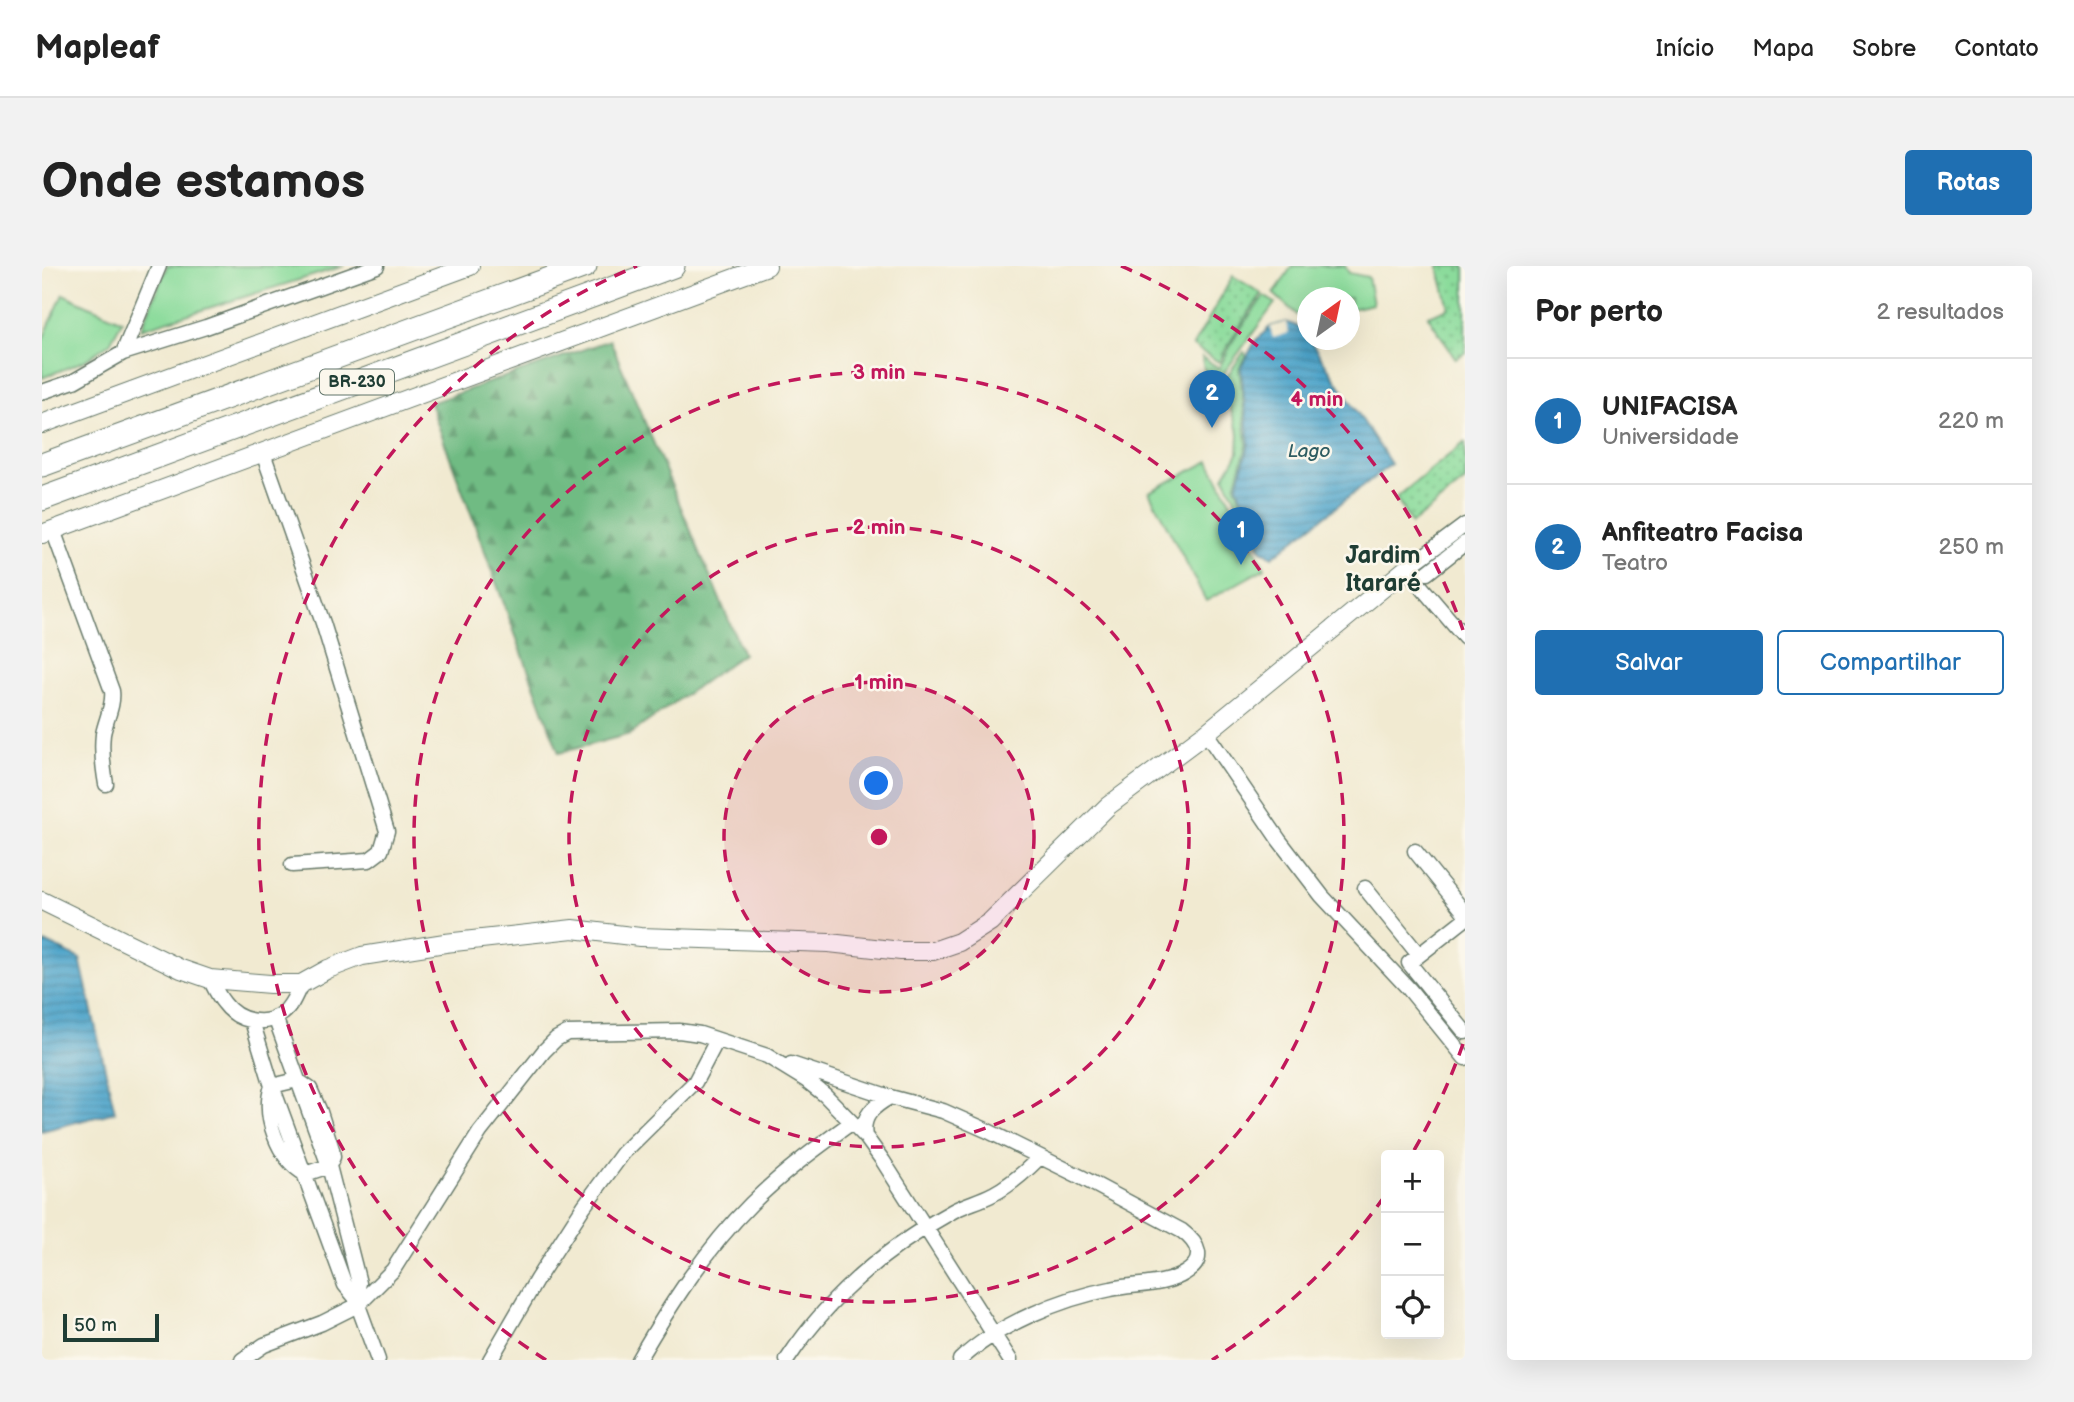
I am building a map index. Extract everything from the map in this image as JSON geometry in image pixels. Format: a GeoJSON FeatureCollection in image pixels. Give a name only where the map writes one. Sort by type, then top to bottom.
{"type":"FeatureCollection","features":[{"type":"Feature","properties":{"kind":"highway","name":"BR-230"},"geometry":{"type":"LineString","coordinates":[[42,465],[585,266]]}},
{"type":"Feature","properties":{"kind":"highway","name":"BR-230"},"geometry":{"type":"LineString","coordinates":[[42,499],[673,266]]}},
{"type":"Feature","properties":{"kind":"street"},"geometry":{"type":"LineString","coordinates":[[123,353],[159,266]]}},
{"type":"Feature","properties":{"kind":"street"},"geometry":{"type":"LineString","coordinates":[[42,392],[74,381],[123,353],[206,327],[377,266]]}},
{"type":"Feature","properties":{"kind":"street"},"geometry":{"type":"LineString","coordinates":[[42,424],[470,266]]}},
{"type":"Feature","properties":{"kind":"street"},"geometry":{"type":"LineString","coordinates":[[106,784],[102,755],[112,691],[48,532],[767,266]]}},
{"type":"Feature","properties":{"kind":"street"},"geometry":{"type":"LineString","coordinates":[[263,453],[323,623],[387,831],[381,851],[369,860],[292,865]]}},
{"type":"Feature","properties":{"kind":"street"},"geometry":{"type":"LineString","coordinates":[[210,979],[225,1005],[235,1014],[252,1021],[275,1017],[287,1008],[301,985],[328,969],[362,956],[445,943],[573,929],[640,937],[829,943],[901,951],[933,951],[959,942],[990,922],[1108,806],[1206,733],[1465,524]]}},
{"type":"Feature","properties":{"kind":"street"},"geometry":{"type":"LineString","coordinates":[[1427,573],[1465,543]]}},
{"type":"Feature","properties":{"kind":"street"},"geometry":{"type":"LineString","coordinates":[[1406,569],[1465,638]]}},
{"type":"Feature","properties":{"kind":"street"},"geometry":{"type":"LineString","coordinates":[[1206,733],[1279,840],[1322,896],[1409,989],[1465,1058]]}},
{"type":"Feature","properties":{"kind":"street"},"geometry":{"type":"LineString","coordinates":[[1415,851],[1464,920],[1409,963],[1465,1032]]}},
{"type":"Feature","properties":{"kind":"street"},"geometry":{"type":"LineString","coordinates":[[1365,888],[1419,956]]}},
{"type":"Feature","properties":{"kind":"street"},"geometry":{"type":"LineString","coordinates":[[42,901],[181,969],[210,979],[301,985]]}},
{"type":"Feature","properties":{"kind":"street"},"geometry":{"type":"LineString","coordinates":[[275,1017],[297,1080],[310,1089],[332,1149],[333,1157],[329,1166],[359,1283],[357,1301]]}},
{"type":"Feature","properties":{"kind":"street"},"geometry":{"type":"LineString","coordinates":[[252,1021],[272,1087],[345,1285],[357,1301],[378,1360]]}},
{"type":"Feature","properties":{"kind":"street"},"geometry":{"type":"LineString","coordinates":[[246,1359],[264,1345],[322,1323],[357,1301],[393,1270],[480,1132],[523,1076],[556,1039],[572,1031],[655,1030],[679,1031],[718,1040],[890,1097],[943,1111],[1081,1177],[1182,1231],[1193,1238],[1198,1246],[1198,1257],[1193,1267],[1184,1274],[1168,1280],[1109,1289],[1037,1313],[995,1335],[960,1360]]}},
{"type":"Feature","properties":{"kind":"street"},"geometry":{"type":"LineString","coordinates":[[490,1360],[584,1206],[623,1153],[695,1082],[718,1040]]}},
{"type":"Feature","properties":{"kind":"street"},"geometry":{"type":"LineString","coordinates":[[767,1056],[825,1095],[865,1136],[1010,1360]]}},
{"type":"Feature","properties":{"kind":"street"},"geometry":{"type":"LineString","coordinates":[[272,1087],[297,1080]]}},
{"type":"Feature","properties":{"kind":"street"},"geometry":{"type":"LineString","coordinates":[[865,1136],[867,1115],[877,1104],[890,1097]]}},
{"type":"Feature","properties":{"kind":"street"},"geometry":{"type":"LineString","coordinates":[[638,1360],[673,1301],[750,1205],[793,1165],[851,1123]]}},
{"type":"Feature","properties":{"kind":"street"},"geometry":{"type":"LineString","coordinates":[[787,1360],[819,1316],[842,1293],[926,1227],[956,1209],[993,1195],[1014,1181],[1039,1158]]}},
{"type":"Feature","properties":{"kind":"street"},"geometry":{"type":"LineString","coordinates":[[305,1174],[329,1166]]}},
{"type":"Feature","properties":{"kind":"green space"},"geometry":{"type":"Polygon","coordinates":[[[167,266],[344,266],[141,329],[167,266]]]}},
{"type":"Feature","properties":{"kind":"green space"},"geometry":{"type":"Polygon","coordinates":[[[1292,266],[1345,266],[1349,273],[1368,277],[1373,304],[1360,307],[1360,287],[1297,287],[1297,315],[1274,294],[1292,266]]]}},
{"type":"Feature","properties":{"kind":"green space"},"geometry":{"type":"Polygon","coordinates":[[[1438,266],[1465,266],[1465,352],[1456,359],[1428,316],[1449,308],[1438,266]]]}},
{"type":"Feature","properties":{"kind":"green space"},"geometry":{"type":"Polygon","coordinates":[[[1233,276],[1262,294],[1219,362],[1193,346],[1233,276]]]}},
{"type":"Feature","properties":{"kind":"green space"},"geometry":{"type":"Polygon","coordinates":[[[63,294],[122,321],[110,343],[84,361],[42,378],[42,341],[63,294]]]}},
{"type":"Feature","properties":{"kind":"green space"},"geometry":{"type":"Polygon","coordinates":[[[1264,296],[1275,303],[1218,381],[1206,379],[1202,357],[1219,368],[1236,335],[1264,296]]]}},
{"type":"Feature","properties":{"kind":"green space"},"geometry":{"type":"Polygon","coordinates":[[[610,340],[743,654],[630,734],[559,753],[430,403],[610,340]]]}},
{"type":"Feature","properties":{"kind":"green space"},"geometry":{"type":"Polygon","coordinates":[[[1244,352],[1246,355],[1239,368],[1247,445],[1235,486],[1260,548],[1224,477],[1238,453],[1239,434],[1222,383],[1244,352]]]}},
{"type":"Feature","properties":{"kind":"green space"},"geometry":{"type":"Polygon","coordinates":[[[1465,442],[1465,481],[1411,524],[1396,498],[1465,442]]]}},
{"type":"Feature","properties":{"kind":"green space"},"geometry":{"type":"Polygon","coordinates":[[[1209,461],[1265,568],[1206,601],[1149,492],[1209,461]]]}},
{"type":"Feature","properties":{"kind":"water","name":"Lago"},"geometry":{"type":"Polygon","coordinates":[[[1286,322],[1297,326],[1297,350],[1316,350],[1391,464],[1272,557],[1261,549],[1237,486],[1249,444],[1241,367],[1256,340],[1270,327],[1286,322]]]}},
{"type":"Feature","properties":{"kind":"water"},"geometry":{"type":"Polygon","coordinates":[[[47,943],[80,959],[115,1112],[42,1131],[42,944],[47,943]]]}},
{"type":"Feature","properties":{"kind":"pier"},"geometry":{"type":"Polygon","coordinates":[[[1286,322],[1289,333],[1273,338],[1270,327],[1286,322]]]}},
{"type":"Feature","properties":{"kind":"place","name":"Anfiteatro Facisa"},"geometry":{"type":"Point","coordinates":[1212,428]}},
{"type":"Feature","properties":{"kind":"place","name":"UNIFACISA"},"geometry":{"type":"Point","coordinates":[1241,565]}},
{"type":"Feature","properties":{"kind":"district","name":"Jardim Itararé"},"geometry":{"type":"Point","coordinates":[1383,569]}}]}
